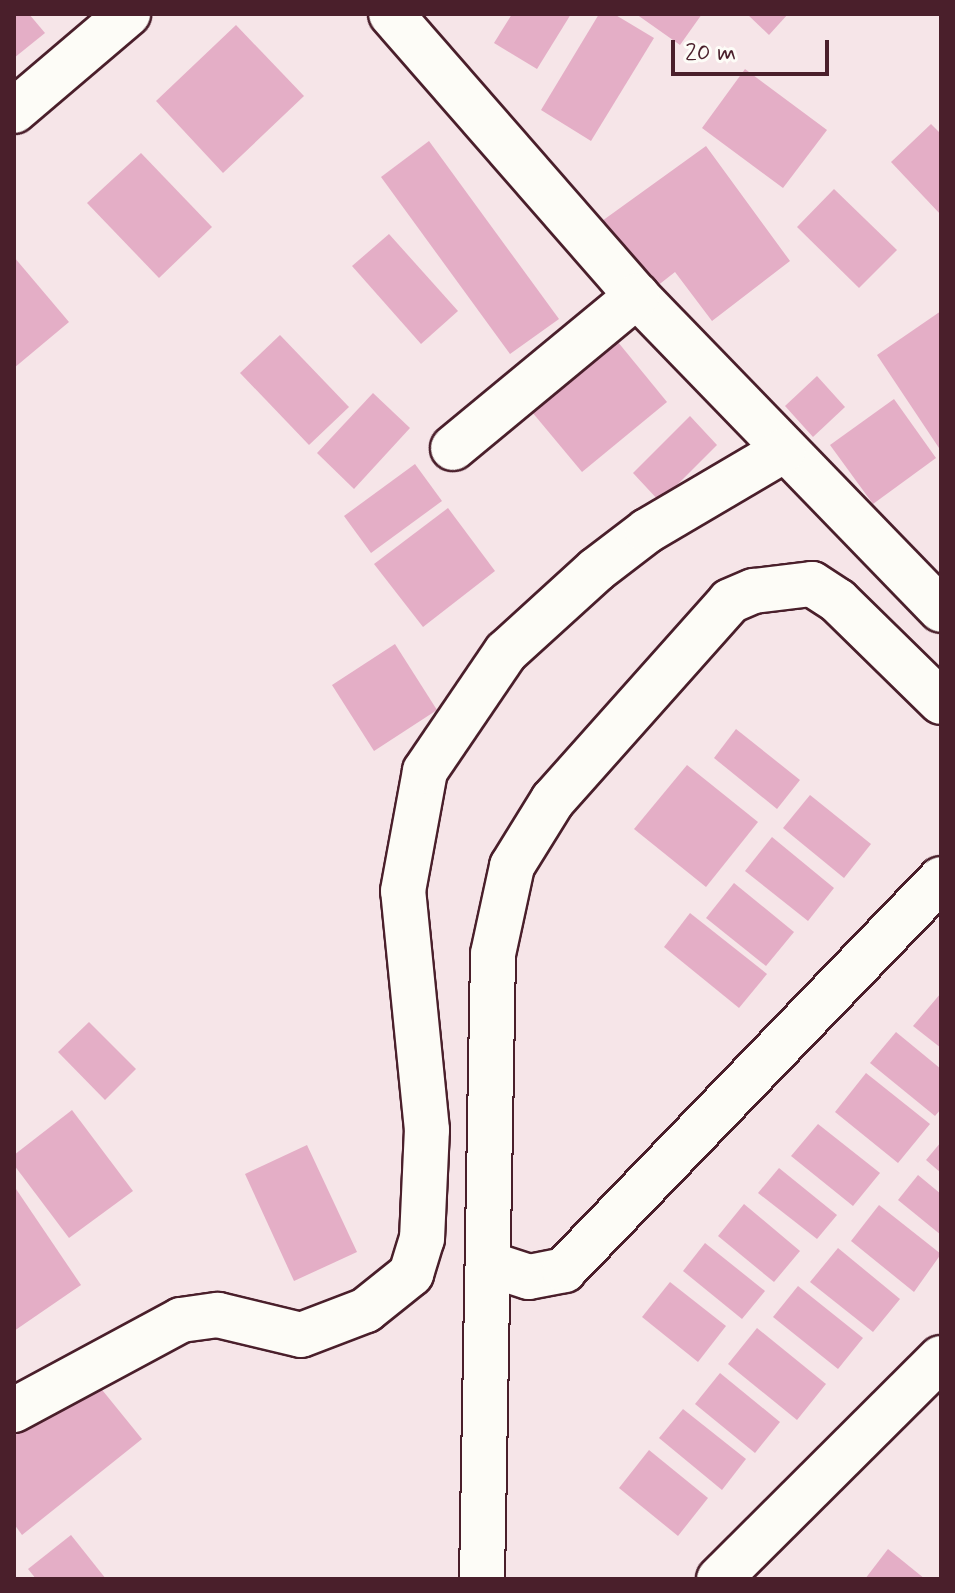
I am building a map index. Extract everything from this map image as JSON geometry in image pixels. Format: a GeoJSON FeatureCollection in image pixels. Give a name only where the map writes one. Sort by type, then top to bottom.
{"type":"FeatureCollection","features":[{"type":"Feature","properties":{"kind":"street"},"geometry":{"type":"LineString","coordinates":[[14,111],[128,14]]}},
{"type":"Feature","properties":{"kind":"street"},"geometry":{"type":"LineString","coordinates":[[391,14],[637,296],[783,451],[941,610]]}},
{"type":"Feature","properties":{"kind":"street"},"geometry":{"type":"LineString","coordinates":[[453,448],[637,296]]}},
{"type":"Feature","properties":{"kind":"street"},"geometry":{"type":"LineString","coordinates":[[14,1410],[181,1320],[218,1315],[301,1335],[366,1310],[411,1274],[422,1239],[427,1130],[403,891],[425,771],[506,652],[596,570],[647,531],[783,451]]}},
{"type":"Feature","properties":{"kind":"street"},"geometry":{"type":"LineString","coordinates":[[482,1579],[493,954],[512,866],[553,800],[730,601],[782,583],[812,584],[838,601],[941,702]]}},
{"type":"Feature","properties":{"kind":"street"},"geometry":{"type":"LineString","coordinates":[[489,1264],[529,1277],[564,1270],[941,879]]}},
{"type":"Feature","properties":{"kind":"street"},"geometry":{"type":"LineString","coordinates":[[719,1579],[939,1364]]}},
{"type":"Feature","properties":{"kind":"building"},"geometry":{"type":"Polygon","coordinates":[[[14,14],[29,14],[45,33],[14,58],[14,14]]]}},
{"type":"Feature","properties":{"kind":"building"},"geometry":{"type":"Polygon","coordinates":[[[512,14],[571,14],[537,69],[494,43],[512,14]]]}},
{"type":"Feature","properties":{"kind":"building"},"geometry":{"type":"Polygon","coordinates":[[[599,14],[614,14],[654,38],[591,141],[541,110],[599,14]]]}},
{"type":"Feature","properties":{"kind":"building"},"geometry":{"type":"Polygon","coordinates":[[[636,14],[702,14],[680,45],[636,14]]]}},
{"type":"Feature","properties":{"kind":"building"},"geometry":{"type":"Polygon","coordinates":[[[747,14],[788,14],[769,35],[747,14]]]}},
{"type":"Feature","properties":{"kind":"building"},"geometry":{"type":"Polygon","coordinates":[[[236,25],[304,96],[223,173],[156,101],[236,25]]]}},
{"type":"Feature","properties":{"kind":"building"},"geometry":{"type":"Polygon","coordinates":[[[745,69],[827,130],[783,188],[702,128],[745,69]]]}},
{"type":"Feature","properties":{"kind":"building"},"geometry":{"type":"Polygon","coordinates":[[[931,124],[941,134],[941,215],[891,162],[931,124]]]}},
{"type":"Feature","properties":{"kind":"building"},"geometry":{"type":"Polygon","coordinates":[[[429,141],[559,319],[510,354],[381,177],[429,141]]]}},
{"type":"Feature","properties":{"kind":"building"},"geometry":{"type":"Polygon","coordinates":[[[706,146],[790,261],[712,321],[675,272],[652,290],[602,221],[706,146]]]}},
{"type":"Feature","properties":{"kind":"building"},"geometry":{"type":"Polygon","coordinates":[[[141,153],[212,227],[159,278],[87,203],[141,153]]]}},
{"type":"Feature","properties":{"kind":"building"},"geometry":{"type":"Polygon","coordinates":[[[834,189],[897,250],[859,288],[797,227],[834,189]]]}},
{"type":"Feature","properties":{"kind":"building"},"geometry":{"type":"Polygon","coordinates":[[[389,234],[458,311],[421,344],[352,266],[389,234]]]}},
{"type":"Feature","properties":{"kind":"building"},"geometry":{"type":"Polygon","coordinates":[[[14,257],[69,322],[14,368],[14,257]]]}},
{"type":"Feature","properties":{"kind":"building"},"geometry":{"type":"Polygon","coordinates":[[[941,311],[941,451],[877,355],[941,311]]]}},
{"type":"Feature","properties":{"kind":"building"},"geometry":{"type":"Polygon","coordinates":[[[280,335],[349,407],[309,445],[240,373],[280,335]]]}},
{"type":"Feature","properties":{"kind":"building"},"geometry":{"type":"Polygon","coordinates":[[[613,336],[667,402],[582,472],[527,406],[613,336]]]}},
{"type":"Feature","properties":{"kind":"building"},"geometry":{"type":"Polygon","coordinates":[[[817,376],[845,407],[813,437],[785,406],[817,376]]]}},
{"type":"Feature","properties":{"kind":"building"},"geometry":{"type":"Polygon","coordinates":[[[373,393],[410,428],[354,489],[317,453],[373,393]]]}},
{"type":"Feature","properties":{"kind":"building"},"geometry":{"type":"Polygon","coordinates":[[[894,399],[936,458],[873,504],[830,445],[894,399]]]}},
{"type":"Feature","properties":{"kind":"building"},"geometry":{"type":"Polygon","coordinates":[[[690,416],[717,445],[660,502],[633,473],[690,416]]]}},
{"type":"Feature","properties":{"kind":"building"},"geometry":{"type":"Polygon","coordinates":[[[415,464],[442,501],[371,553],[344,516],[415,464]]]}},
{"type":"Feature","properties":{"kind":"building"},"geometry":{"type":"Polygon","coordinates":[[[448,508],[495,571],[423,627],[374,564],[448,508]]]}},
{"type":"Feature","properties":{"kind":"building"},"geometry":{"type":"Polygon","coordinates":[[[395,644],[437,710],[374,751],[332,685],[395,644]]]}},
{"type":"Feature","properties":{"kind":"building"},"geometry":{"type":"Polygon","coordinates":[[[736,729],[800,780],[777,809],[714,758],[736,729]]]}},
{"type":"Feature","properties":{"kind":"building"},"geometry":{"type":"Polygon","coordinates":[[[687,765],[758,822],[706,887],[634,829],[687,765]]]}},
{"type":"Feature","properties":{"kind":"building"},"geometry":{"type":"Polygon","coordinates":[[[810,795],[871,844],[844,878],[783,828],[810,795]]]}},
{"type":"Feature","properties":{"kind":"building"},"geometry":{"type":"Polygon","coordinates":[[[772,837],[834,888],[808,921],[745,871],[772,837]]]}},
{"type":"Feature","properties":{"kind":"building"},"geometry":{"type":"Polygon","coordinates":[[[734,883],[794,932],[766,966],[706,918],[734,883]]]}},
{"type":"Feature","properties":{"kind":"building"},"geometry":{"type":"Polygon","coordinates":[[[690,913],[767,974],[739,1008],[664,947],[690,913]]]}},
{"type":"Feature","properties":{"kind":"building"},"geometry":{"type":"Polygon","coordinates":[[[941,993],[941,1048],[913,1026],[941,993]]]}},
{"type":"Feature","properties":{"kind":"building"},"geometry":{"type":"Polygon","coordinates":[[[89,1022],[136,1069],[105,1100],[58,1052],[89,1022]]]}},
{"type":"Feature","properties":{"kind":"building"},"geometry":{"type":"Polygon","coordinates":[[[896,1032],[941,1069],[941,1109],[935,1116],[870,1063],[896,1032]]]}},
{"type":"Feature","properties":{"kind":"building"},"geometry":{"type":"Polygon","coordinates":[[[866,1073],[930,1124],[898,1163],[835,1112],[866,1073]]]}},
{"type":"Feature","properties":{"kind":"building"},"geometry":{"type":"Polygon","coordinates":[[[72,1110],[133,1191],[69,1238],[14,1165],[14,1155],[72,1110]]]}},
{"type":"Feature","properties":{"kind":"building"},"geometry":{"type":"Polygon","coordinates":[[[818,1124],[880,1173],[853,1206],[791,1156],[818,1124]]]}},
{"type":"Feature","properties":{"kind":"building"},"geometry":{"type":"Polygon","coordinates":[[[941,1142],[941,1173],[926,1160],[941,1142]]]}},
{"type":"Feature","properties":{"kind":"building"},"geometry":{"type":"Polygon","coordinates":[[[307,1145],[357,1252],[294,1281],[245,1174],[307,1145]]]}},
{"type":"Feature","properties":{"kind":"building"},"geometry":{"type":"Polygon","coordinates":[[[779,1168],[837,1215],[817,1239],[758,1193],[779,1168]]]}},
{"type":"Feature","properties":{"kind":"building"},"geometry":{"type":"Polygon","coordinates":[[[918,1175],[941,1194],[941,1235],[898,1200],[918,1175]]]}},
{"type":"Feature","properties":{"kind":"building"},"geometry":{"type":"Polygon","coordinates":[[[14,1186],[81,1285],[14,1331],[14,1186]]]}},
{"type":"Feature","properties":{"kind":"building"},"geometry":{"type":"Polygon","coordinates":[[[744,1204],[800,1251],[774,1282],[718,1236],[744,1204]]]}},
{"type":"Feature","properties":{"kind":"building"},"geometry":{"type":"Polygon","coordinates":[[[879,1205],[941,1254],[914,1292],[851,1241],[879,1205]]]}},
{"type":"Feature","properties":{"kind":"building"},"geometry":{"type":"Polygon","coordinates":[[[705,1243],[765,1291],[742,1319],[683,1271],[705,1243]]]}},
{"type":"Feature","properties":{"kind":"building"},"geometry":{"type":"Polygon","coordinates":[[[838,1248],[900,1299],[873,1332],[810,1282],[838,1248]]]}},
{"type":"Feature","properties":{"kind":"building"},"geometry":{"type":"Polygon","coordinates":[[[670,1282],[726,1326],[698,1362],[642,1317],[670,1282]]]}},
{"type":"Feature","properties":{"kind":"building"},"geometry":{"type":"Polygon","coordinates":[[[798,1286],[863,1338],[838,1369],[773,1317],[798,1286]]]}},
{"type":"Feature","properties":{"kind":"building"},"geometry":{"type":"Polygon","coordinates":[[[757,1328],[826,1384],[797,1420],[728,1364],[757,1328]]]}},
{"type":"Feature","properties":{"kind":"building"},"geometry":{"type":"Polygon","coordinates":[[[720,1373],[780,1422],[755,1453],[695,1404],[720,1373]]]}},
{"type":"Feature","properties":{"kind":"building"},"geometry":{"type":"Polygon","coordinates":[[[90,1375],[142,1439],[22,1535],[14,1524],[14,1436],[90,1375]]]}},
{"type":"Feature","properties":{"kind":"building"},"geometry":{"type":"Polygon","coordinates":[[[683,1409],[746,1459],[722,1490],[659,1438],[683,1409]]]}},
{"type":"Feature","properties":{"kind":"building"},"geometry":{"type":"Polygon","coordinates":[[[649,1450],[708,1498],[678,1536],[619,1488],[649,1450]]]}},
{"type":"Feature","properties":{"kind":"building"},"geometry":{"type":"Polygon","coordinates":[[[71,1535],[106,1579],[36,1579],[28,1569],[71,1535]]]}},
{"type":"Feature","properties":{"kind":"building"},"geometry":{"type":"Polygon","coordinates":[[[888,1549],[925,1579],[865,1579],[888,1549]]]}}]}
